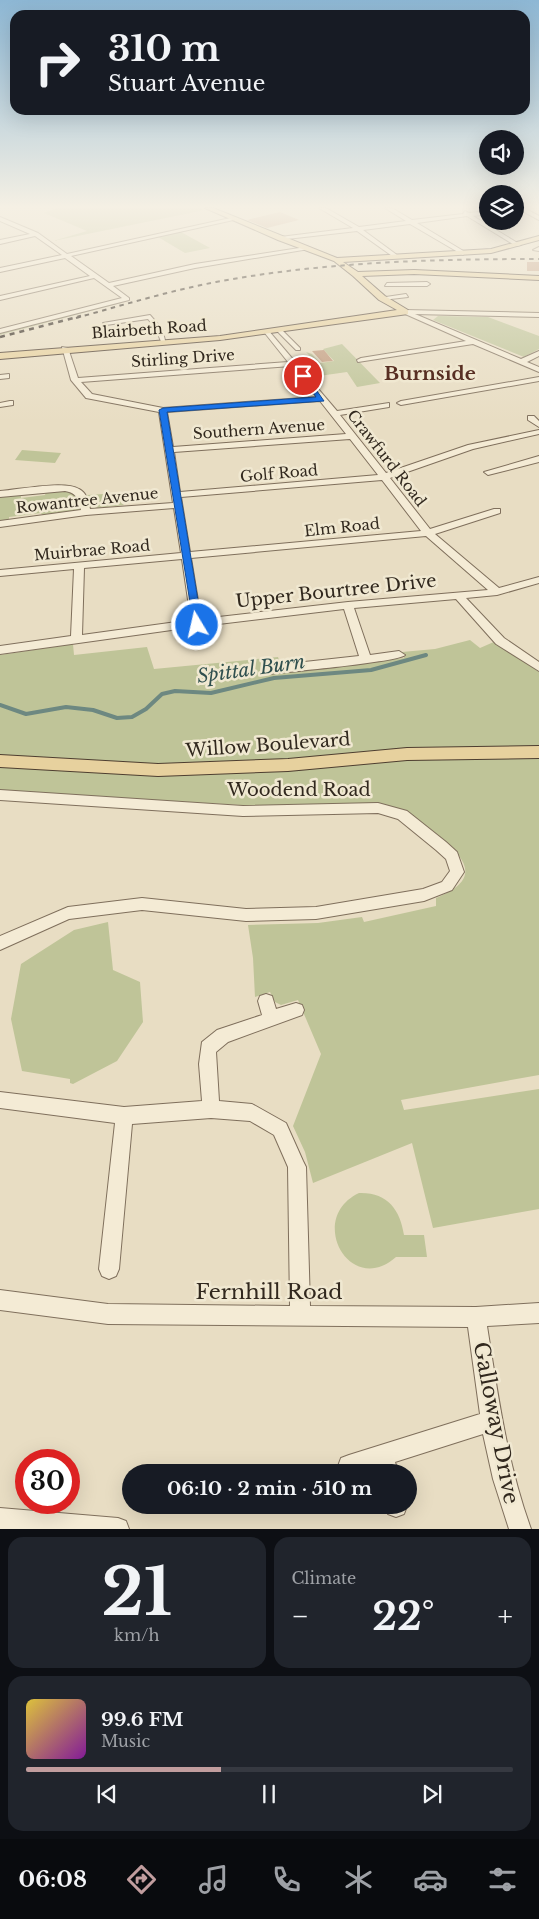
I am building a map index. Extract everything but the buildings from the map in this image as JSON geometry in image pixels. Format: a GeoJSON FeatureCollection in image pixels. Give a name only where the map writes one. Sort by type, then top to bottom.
{"type":"FeatureCollection","features":[{"type":"Feature","properties":{"kind":"main road"},"geometry":{"type":"LineString","coordinates":[[362,279],[382,298],[406,309]]}},
{"type":"Feature","properties":{"kind":"main road","name":"Blairbeth Road"},"geometry":{"type":"LineString","coordinates":[[0,356],[64,348],[164,343],[266,331],[406,309]]}},
{"type":"Feature","properties":{"kind":"main road","name":"Willow Boulevard"},"geometry":{"type":"LineString","coordinates":[[0,761],[79,767],[168,770],[288,765],[407,754],[539,752]]}},
{"type":"Feature","properties":{"kind":"street"},"geometry":{"type":"LineString","coordinates":[[0,298],[82,279]]}},
{"type":"Feature","properties":{"kind":"street"},"geometry":{"type":"LineString","coordinates":[[0,331],[127,299],[101,279]]}},
{"type":"Feature","properties":{"kind":"street"},"geometry":{"type":"LineString","coordinates":[[109,285],[135,279]]}},
{"type":"Feature","properties":{"kind":"street"},"geometry":{"type":"LineString","coordinates":[[387,285],[427,284]]}},
{"type":"Feature","properties":{"kind":"street"},"geometry":{"type":"LineString","coordinates":[[399,285],[406,296],[406,309],[473,342],[539,370]]}},
{"type":"Feature","properties":{"kind":"street"},"geometry":{"type":"LineString","coordinates":[[382,298],[406,296]]}},
{"type":"Feature","properties":{"kind":"street","name":"Blairbeth Road"},"geometry":{"type":"LineString","coordinates":[[406,309],[539,315]]}},
{"type":"Feature","properties":{"kind":"street"},"geometry":{"type":"LineString","coordinates":[[106,323],[150,317],[159,329],[164,343]]}},
{"type":"Feature","properties":{"kind":"street"},"geometry":{"type":"LineString","coordinates":[[278,329],[298,349]]}},
{"type":"Feature","properties":{"kind":"street","name":"Crawfurd Road"},"geometry":{"type":"LineString","coordinates":[[266,331],[335,414],[428,533],[497,592]]}},
{"type":"Feature","properties":{"kind":"street"},"geometry":{"type":"LineString","coordinates":[[361,360],[473,342]]}},
{"type":"Feature","properties":{"kind":"street"},"geometry":{"type":"LineString","coordinates":[[64,348],[75,380],[89,396],[163,410],[322,399]]}},
{"type":"Feature","properties":{"kind":"street"},"geometry":{"type":"LineString","coordinates":[[521,362],[539,353]]}},
{"type":"Feature","properties":{"kind":"street","name":"Stirling Drive"},"geometry":{"type":"LineString","coordinates":[[75,380],[293,364]]}},
{"type":"Feature","properties":{"kind":"street"},"geometry":{"type":"LineString","coordinates":[[401,403],[539,380]]}},
{"type":"Feature","properties":{"kind":"street"},"geometry":{"type":"LineString","coordinates":[[0,405],[10,403]]}},
{"type":"Feature","properties":{"kind":"street"},"geometry":{"type":"LineString","coordinates":[[335,414],[386,405]]}},
{"type":"Feature","properties":{"kind":"street"},"geometry":{"type":"LineString","coordinates":[[163,410],[197,625]]}},
{"type":"Feature","properties":{"kind":"street"},"geometry":{"type":"LineString","coordinates":[[531,418],[539,426]]}},
{"type":"Feature","properties":{"kind":"street","name":"Golf Road"},"geometry":{"type":"LineString","coordinates":[[176,500],[384,477],[471,447],[539,432]]}},
{"type":"Feature","properties":{"kind":"street","name":"Southern Avenue"},"geometry":{"type":"LineString","coordinates":[[168,450],[351,436]]}},
{"type":"Feature","properties":{"kind":"street"},"geometry":{"type":"LineString","coordinates":[[488,472],[539,459]]}},
{"type":"Feature","properties":{"kind":"street"},"geometry":{"type":"LineString","coordinates":[[0,494],[72,489],[82,496],[86,512]]}},
{"type":"Feature","properties":{"kind":"street","name":"Rowantree Avenue"},"geometry":{"type":"LineString","coordinates":[[0,524],[176,500]]}},
{"type":"Feature","properties":{"kind":"street","name":"Elm Road"},"geometry":{"type":"LineString","coordinates":[[187,557],[428,533],[497,511]]}},
{"type":"Feature","properties":{"kind":"street","name":"Muirbrae Road"},"geometry":{"type":"LineString","coordinates":[[0,573],[187,557]]}},
{"type":"Feature","properties":{"kind":"street"},"geometry":{"type":"LineString","coordinates":[[76,639],[79,566]]}},
{"type":"Feature","properties":{"kind":"street","name":"Upper Bourtree Drive"},"geometry":{"type":"LineString","coordinates":[[0,650],[348,605],[497,592],[539,580]]}},
{"type":"Feature","properties":{"kind":"street"},"geometry":{"type":"LineString","coordinates":[[459,596],[500,641],[539,668]]}},
{"type":"Feature","properties":{"kind":"street"},"geometry":{"type":"LineString","coordinates":[[348,605],[366,659]]}},
{"type":"Feature","properties":{"kind":"street"},"geometry":{"type":"LineString","coordinates":[[268,670],[399,656]]}},
{"type":"Feature","properties":{"kind":"street","name":"Woodend Road"},"geometry":{"type":"LineString","coordinates":[[0,795],[243,811],[378,808],[402,814],[452,856],[457,872],[447,886],[424,895],[316,913],[246,915],[142,904],[68,913],[0,943]]}},
{"type":"Feature","properties":{"kind":"street"},"geometry":{"type":"LineString","coordinates":[[266,1001],[272,1019]]}},
{"type":"Feature","properties":{"kind":"street"},"geometry":{"type":"LineString","coordinates":[[211,1109],[207,1064],[208,1048],[223,1036],[296,1010]]}},
{"type":"Feature","properties":{"kind":"street"},"geometry":{"type":"LineString","coordinates":[[0,1100],[124,1116],[211,1109],[252,1113],[280,1129],[297,1167],[300,1316]]}},
{"type":"Feature","properties":{"kind":"street"},"geometry":{"type":"LineString","coordinates":[[109,1269],[124,1116]]}},
{"type":"Feature","properties":{"kind":"street","name":"Fernhill Road"},"geometry":{"type":"LineString","coordinates":[[0,1300],[108,1314],[476,1317],[539,1313]]}},
{"type":"Feature","properties":{"kind":"street","name":"Galloway Drive"},"geometry":{"type":"LineString","coordinates":[[476,1317],[492,1421],[512,1509],[520,1529]]}},
{"type":"Feature","properties":{"kind":"street"},"geometry":{"type":"LineString","coordinates":[[385,1464],[492,1421]]}},
{"type":"Feature","properties":{"kind":"street"},"geometry":{"type":"LineString","coordinates":[[0,1519],[118,1529]]}},
{"type":"Feature","properties":{"kind":"green space"},"geometry":{"type":"Polygon","coordinates":[[[121,303],[0,335],[0,331],[121,303]]]}},
{"type":"Feature","properties":{"kind":"green space"},"geometry":{"type":"Polygon","coordinates":[[[438,316],[488,317],[539,336],[539,349],[524,357],[433,320],[438,316]]]}},
{"type":"Feature","properties":{"kind":"green space"},"geometry":{"type":"Polygon","coordinates":[[[342,344],[380,383],[357,387],[347,372],[312,377],[302,363],[316,362],[306,352],[312,354],[320,363],[334,361],[323,349],[342,344]]]}},
{"type":"Feature","properties":{"kind":"green space"},"geometry":{"type":"Polygon","coordinates":[[[22,450],[61,453],[55,463],[15,460],[22,450]]]}},
{"type":"Feature","properties":{"kind":"green space"},"geometry":{"type":"Polygon","coordinates":[[[63,490],[78,494],[80,511],[43,516],[41,513],[9,517],[9,520],[0,522],[0,495],[21,494],[21,498],[45,495],[46,492],[63,490]]]}},
{"type":"Feature","properties":{"kind":"green space"},"geometry":{"type":"Polygon","coordinates":[[[120,493],[121,503],[124,505],[95,508],[88,506],[87,495],[120,493]]]}},
{"type":"Feature","properties":{"kind":"green space"},"geometry":{"type":"Polygon","coordinates":[[[470,640],[480,648],[496,641],[539,672],[539,1075],[401,1100],[404,1110],[539,1089],[539,1209],[433,1228],[412,1143],[313,1183],[305,1152],[293,1126],[321,1054],[298,1000],[281,1005],[275,1002],[270,992],[255,997],[253,958],[248,925],[318,923],[362,917],[364,922],[436,906],[436,898],[450,891],[464,877],[463,862],[457,854],[439,836],[419,821],[399,809],[383,805],[241,805],[0,791],[0,655],[73,644],[74,655],[147,647],[154,669],[278,657],[280,663],[268,673],[404,658],[402,652],[435,649],[470,640]]]}},
{"type":"Feature","properties":{"kind":"green space"},"geometry":{"type":"Polygon","coordinates":[[[108,922],[113,970],[140,982],[143,1022],[117,1061],[73,1084],[70,1083],[70,1079],[22,1071],[11,1019],[21,964],[74,930],[108,922]]]}},
{"type":"Feature","properties":{"kind":"green space"},"geometry":{"type":"Polygon","coordinates":[[[359,1193],[377,1195],[390,1204],[399,1217],[404,1235],[424,1235],[427,1257],[396,1257],[379,1267],[363,1268],[350,1261],[340,1250],[335,1235],[336,1219],[343,1205],[359,1193]]]}},
{"type":"Feature","properties":{"kind":"waterway","name":"Spittal Burn"},"geometry":{"type":"LineString","coordinates":[[0,705],[26,714],[66,707],[93,710],[117,718],[132,717],[146,709],[162,694],[175,691],[211,693],[274,678],[371,670],[426,655]]}},
{"type":"Feature","properties":{"kind":"railway"},"geometry":{"type":"LineString","coordinates":[[76,318],[146,298],[231,279]]}},
{"type":"Feature","properties":{"kind":"railway"},"geometry":{"type":"LineString","coordinates":[[0,337],[81,316]]}},
{"type":"Feature","properties":{"kind":"district","name":"Burnside"},"geometry":{"type":"Point","coordinates":[430,373]}},
{"type":"Feature","properties":{"kind":"route"},"geometry":{"type":"LineString","coordinates":[[197,625],[163,410],[322,399],[303,376]]}}]}
